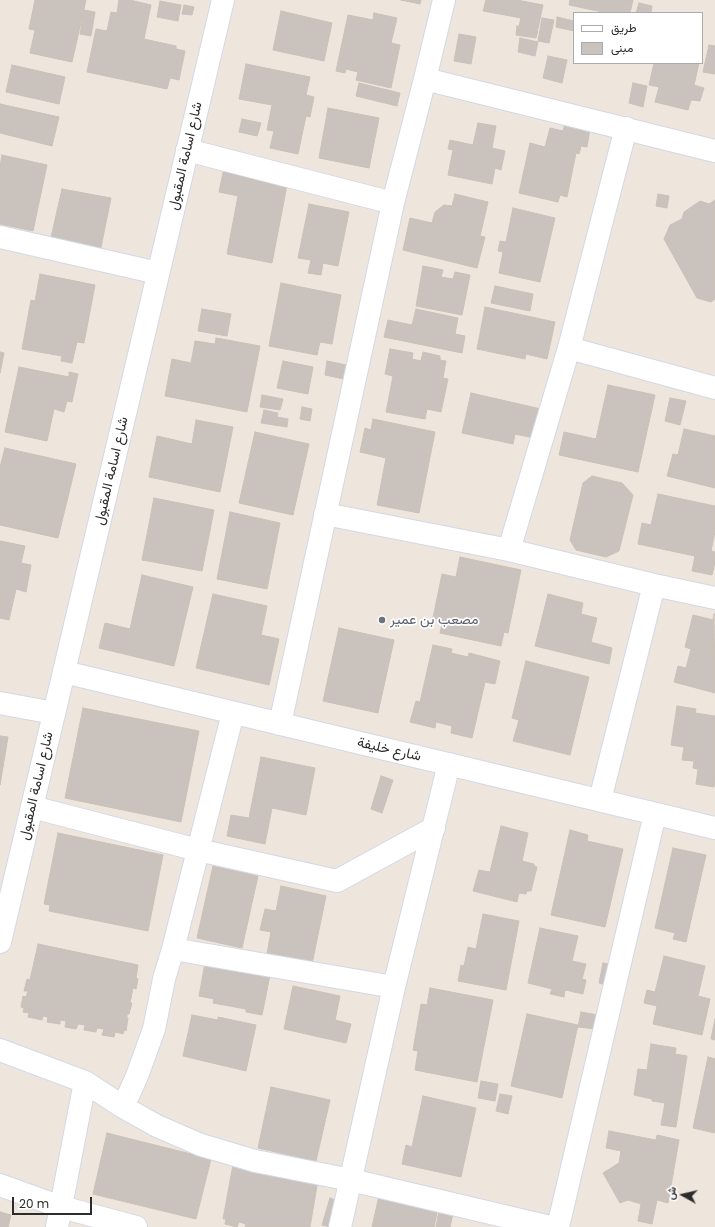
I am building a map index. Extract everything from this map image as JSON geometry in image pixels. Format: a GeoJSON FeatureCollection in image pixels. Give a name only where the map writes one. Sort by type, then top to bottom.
{"type":"FeatureCollection","features":[{"type":"Feature","properties":{"kind":"street","name":"شارع اسامة المقبول"},"geometry":{"type":"LineString","coordinates":[[0,942],[223,0]]}},
{"type":"Feature","properties":{"kind":"street"},"geometry":{"type":"LineString","coordinates":[[280,724],[393,203],[444,0]]}},
{"type":"Feature","properties":{"kind":"street"},"geometry":{"type":"LineString","coordinates":[[425,79],[715,151]]}},
{"type":"Feature","properties":{"kind":"street"},"geometry":{"type":"LineString","coordinates":[[509,550],[569,348],[626,128]]}},
{"type":"Feature","properties":{"kind":"street"},"geometry":{"type":"LineString","coordinates":[[187,150],[393,203]]}},
{"type":"Feature","properties":{"kind":"street"},"geometry":{"type":"LineString","coordinates":[[0,236],[158,273]]}},
{"type":"Feature","properties":{"kind":"street"},"geometry":{"type":"LineString","coordinates":[[569,348],[715,388]]}},
{"type":"Feature","properties":{"kind":"street"},"geometry":{"type":"LineString","coordinates":[[325,514],[509,550],[715,598]]}},
{"type":"Feature","properties":{"kind":"street"},"geometry":{"type":"LineString","coordinates":[[600,800],[654,585]]}},
{"type":"Feature","properties":{"kind":"street","name":"شارع خليفة"},"geometry":{"type":"LineString","coordinates":[[64,672],[715,828]]}},
{"type":"Feature","properties":{"kind":"street"},"geometry":{"type":"LineString","coordinates":[[0,703],[54,714]]}},
{"type":"Feature","properties":{"kind":"street"},"geometry":{"type":"LineString","coordinates":[[123,1107],[137,1076],[154,1029],[164,979],[233,713]]}},
{"type":"Feature","properties":{"kind":"street"},"geometry":{"type":"LineString","coordinates":[[340,1227],[394,987],[449,764]]}},
{"type":"Feature","properties":{"kind":"street"},"geometry":{"type":"LineString","coordinates":[[32,807],[198,850],[337,881],[434,828]]}},
{"type":"Feature","properties":{"kind":"street"},"geometry":{"type":"LineString","coordinates":[[558,1227],[655,814]]}},
{"type":"Feature","properties":{"kind":"street"},"geometry":{"type":"LineString","coordinates":[[173,949],[394,987]]}},
{"type":"Feature","properties":{"kind":"street"},"geometry":{"type":"LineString","coordinates":[[0,1050],[85,1082],[123,1107],[157,1126],[201,1145],[255,1161],[351,1180],[550,1227]]}},
{"type":"Feature","properties":{"kind":"street"},"geometry":{"type":"LineString","coordinates":[[59,1217],[85,1082]]}},
{"type":"Feature","properties":{"kind":"street"},"geometry":{"type":"LineString","coordinates":[[0,1185],[59,1217],[136,1227]]}},
{"type":"Feature","properties":{"kind":"building"},"geometry":{"type":"Polygon","coordinates":[[[35,0],[86,0],[72,62],[30,53],[35,30],[29,29],[35,0]]]}},
{"type":"Feature","properties":{"kind":"building"},"geometry":{"type":"Polygon","coordinates":[[[119,0],[130,0],[151,5],[144,39],[176,46],[176,49],[185,51],[179,80],[170,78],[167,89],[87,72],[96,29],[107,31],[111,12],[117,13],[119,0]]]}},
{"type":"Feature","properties":{"kind":"building"},"geometry":{"type":"Polygon","coordinates":[[[401,0],[421,0],[420,4],[401,0]]]}},
{"type":"Feature","properties":{"kind":"building"},"geometry":{"type":"Polygon","coordinates":[[[486,0],[517,0],[543,5],[538,29],[519,26],[521,18],[483,11],[486,0]]]}},
{"type":"Feature","properties":{"kind":"building"},"geometry":{"type":"Polygon","coordinates":[[[570,0],[633,0],[630,12],[602,12],[569,5],[570,0]]]}},
{"type":"Feature","properties":{"kind":"building"},"geometry":{"type":"Polygon","coordinates":[[[160,1],[181,5],[178,21],[157,17],[160,1]]]}},
{"type":"Feature","properties":{"kind":"building"},"geometry":{"type":"Polygon","coordinates":[[[639,3],[652,6],[651,12],[636,12],[639,3]]]}},
{"type":"Feature","properties":{"kind":"building"},"geometry":{"type":"Polygon","coordinates":[[[184,5],[194,7],[192,15],[182,14],[184,5]]]}},
{"type":"Feature","properties":{"kind":"building"},"geometry":{"type":"Polygon","coordinates":[[[84,10],[95,12],[91,36],[80,34],[84,10]]]}},
{"type":"Feature","properties":{"kind":"building"},"geometry":{"type":"Polygon","coordinates":[[[281,11],[332,23],[324,61],[273,50],[281,11]]]}},
{"type":"Feature","properties":{"kind":"building"},"geometry":{"type":"Polygon","coordinates":[[[374,13],[397,18],[391,43],[400,45],[391,88],[356,80],[358,72],[346,69],[345,73],[336,71],[348,15],[373,20],[374,13]]]}},
{"type":"Feature","properties":{"kind":"building"},"geometry":{"type":"Polygon","coordinates":[[[557,17],[573,21],[573,31],[556,27],[557,17]]]}},
{"type":"Feature","properties":{"kind":"building"},"geometry":{"type":"Polygon","coordinates":[[[542,18],[554,20],[549,43],[538,41],[542,18]]]}},
{"type":"Feature","properties":{"kind":"building"},"geometry":{"type":"Polygon","coordinates":[[[517,26],[538,30],[536,38],[516,35],[517,26]]]}},
{"type":"Feature","properties":{"kind":"building"},"geometry":{"type":"Polygon","coordinates":[[[459,34],[476,37],[471,64],[454,61],[459,34]]]}},
{"type":"Feature","properties":{"kind":"building"},"geometry":{"type":"Polygon","coordinates":[[[520,38],[538,42],[535,56],[518,52],[520,38]]]}},
{"type":"Feature","properties":{"kind":"building"},"geometry":{"type":"Polygon","coordinates":[[[709,45],[715,46],[715,74],[703,72],[709,45]]]}},
{"type":"Feature","properties":{"kind":"building"},"geometry":{"type":"Polygon","coordinates":[[[548,56],[567,60],[562,83],[543,78],[548,56]]]}},
{"type":"Feature","properties":{"kind":"building"},"geometry":{"type":"Polygon","coordinates":[[[246,64],[310,77],[306,95],[314,97],[310,117],[306,116],[298,154],[270,148],[274,131],[267,130],[272,105],[239,99],[246,64]]]}},
{"type":"Feature","properties":{"kind":"building"},"geometry":{"type":"Polygon","coordinates":[[[654,64],[699,64],[694,85],[704,88],[700,101],[691,100],[688,110],[655,102],[659,87],[649,85],[654,64]]]}},
{"type":"Feature","properties":{"kind":"building"},"geometry":{"type":"Polygon","coordinates":[[[12,65],[65,77],[59,104],[6,92],[12,65]]]}},
{"type":"Feature","properties":{"kind":"building"},"geometry":{"type":"Polygon","coordinates":[[[359,83],[400,93],[397,106],[356,96],[359,83]]]}},
{"type":"Feature","properties":{"kind":"building"},"geometry":{"type":"Polygon","coordinates":[[[633,83],[647,86],[643,107],[629,103],[633,83]]]}},
{"type":"Feature","properties":{"kind":"building"},"geometry":{"type":"Polygon","coordinates":[[[0,104],[59,117],[52,146],[0,133],[0,104]]]}},
{"type":"Feature","properties":{"kind":"building"},"geometry":{"type":"Polygon","coordinates":[[[328,108],[379,118],[369,168],[319,158],[328,108]]]}},
{"type":"Feature","properties":{"kind":"building"},"geometry":{"type":"Polygon","coordinates":[[[242,119],[261,123],[257,136],[239,132],[242,119]]]}},
{"type":"Feature","properties":{"kind":"building"},"geometry":{"type":"Polygon","coordinates":[[[478,123],[496,126],[492,148],[505,151],[501,170],[495,168],[492,184],[448,175],[453,150],[448,149],[450,140],[473,145],[478,123]]]}},
{"type":"Feature","properties":{"kind":"building"},"geometry":{"type":"Polygon","coordinates":[[[565,124],[590,129],[587,147],[581,146],[579,154],[576,153],[567,197],[560,195],[558,202],[519,193],[530,143],[545,147],[550,128],[563,131],[565,124]]]}},
{"type":"Feature","properties":{"kind":"building"},"geometry":{"type":"Polygon","coordinates":[[[2,155],[47,165],[33,231],[0,224],[0,166],[2,155]]]}},
{"type":"Feature","properties":{"kind":"building"},"geometry":{"type":"Polygon","coordinates":[[[224,168],[288,180],[272,263],[227,254],[238,196],[219,192],[224,168]]]}},
{"type":"Feature","properties":{"kind":"building"},"geometry":{"type":"Polygon","coordinates":[[[62,189],[111,198],[100,252],[50,242],[62,189]]]}},
{"type":"Feature","properties":{"kind":"building"},"geometry":{"type":"Polygon","coordinates":[[[455,194],[488,202],[480,236],[485,237],[477,268],[403,250],[410,218],[432,223],[435,212],[444,205],[452,206],[455,194]]]}},
{"type":"Feature","properties":{"kind":"building"},"geometry":{"type":"Polygon","coordinates":[[[658,194],[669,196],[667,208],[656,206],[658,194]]]}},
{"type":"Feature","properties":{"kind":"building"},"geometry":{"type":"Polygon","coordinates":[[[715,200],[715,299],[711,302],[697,298],[664,239],[670,225],[682,219],[684,212],[700,201],[709,204],[715,200]]]}},
{"type":"Feature","properties":{"kind":"building"},"geometry":{"type":"Polygon","coordinates":[[[309,204],[349,212],[338,266],[323,263],[321,275],[308,273],[311,260],[298,258],[309,204]]]}},
{"type":"Feature","properties":{"kind":"building"},"geometry":{"type":"Polygon","coordinates":[[[513,208],[555,218],[540,282],[499,273],[503,252],[498,251],[500,241],[506,242],[513,208]]]}},
{"type":"Feature","properties":{"kind":"building"},"geometry":{"type":"Polygon","coordinates":[[[423,266],[443,270],[441,277],[453,279],[455,272],[470,275],[462,315],[416,306],[423,266]]]}},
{"type":"Feature","properties":{"kind":"building"},"geometry":{"type":"Polygon","coordinates":[[[40,274],[95,285],[84,343],[77,342],[72,363],[61,361],[62,356],[22,349],[31,300],[35,301],[40,274]]]}},
{"type":"Feature","properties":{"kind":"building"},"geometry":{"type":"Polygon","coordinates":[[[281,283],[341,295],[332,344],[320,342],[317,355],[269,346],[281,283]]]}},
{"type":"Feature","properties":{"kind":"building"},"geometry":{"type":"Polygon","coordinates":[[[495,286],[533,294],[530,311],[491,303],[495,286]]]}},
{"type":"Feature","properties":{"kind":"building"},"geometry":{"type":"Polygon","coordinates":[[[485,307],[555,322],[547,359],[526,354],[525,359],[477,349],[485,307]]]}},
{"type":"Feature","properties":{"kind":"building"},"geometry":{"type":"Polygon","coordinates":[[[202,309],[231,314],[227,336],[198,331],[202,309]]]}},
{"type":"Feature","properties":{"kind":"building"},"geometry":{"type":"Polygon","coordinates":[[[416,309],[458,318],[455,334],[465,336],[462,353],[384,337],[388,320],[412,325],[416,309]]]}},
{"type":"Feature","properties":{"kind":"building"},"geometry":{"type":"Polygon","coordinates":[[[216,338],[260,346],[247,412],[165,396],[172,359],[191,363],[195,341],[215,344],[216,338]]]}},
{"type":"Feature","properties":{"kind":"building"},"geometry":{"type":"Polygon","coordinates":[[[390,349],[413,353],[412,359],[421,361],[423,352],[440,356],[440,360],[446,361],[443,378],[448,379],[441,412],[427,409],[425,419],[386,412],[393,376],[385,374],[390,349]]]}},
{"type":"Feature","properties":{"kind":"building"},"geometry":{"type":"Polygon","coordinates":[[[0,352],[4,353],[0,373],[0,352]]]}},
{"type":"Feature","properties":{"kind":"building"},"geometry":{"type":"Polygon","coordinates":[[[283,361],[313,367],[308,394],[277,388],[283,361]]]}},
{"type":"Feature","properties":{"kind":"building"},"geometry":{"type":"Polygon","coordinates":[[[327,361],[346,365],[344,379],[325,375],[327,361]]]}},
{"type":"Feature","properties":{"kind":"building"},"geometry":{"type":"Polygon","coordinates":[[[19,367],[69,377],[69,372],[78,374],[72,402],[67,401],[64,412],[54,409],[47,441],[5,432],[19,367]]]}},
{"type":"Feature","properties":{"kind":"building"},"geometry":{"type":"Polygon","coordinates":[[[608,385],[655,395],[638,472],[559,455],[564,432],[596,439],[608,385]]]}},
{"type":"Feature","properties":{"kind":"building"},"geometry":{"type":"Polygon","coordinates":[[[471,393],[541,409],[534,438],[515,434],[513,444],[462,433],[471,393]]]}},
{"type":"Feature","properties":{"kind":"building"},"geometry":{"type":"Polygon","coordinates":[[[262,395],[283,399],[280,410],[260,407],[262,395]]]}},
{"type":"Feature","properties":{"kind":"building"},"geometry":{"type":"Polygon","coordinates":[[[670,398],[686,401],[680,425],[665,421],[670,398]]]}},
{"type":"Feature","properties":{"kind":"building"},"geometry":{"type":"Polygon","coordinates":[[[302,407],[312,409],[310,421],[300,419],[302,407]]]}},
{"type":"Feature","properties":{"kind":"building"},"geometry":{"type":"Polygon","coordinates":[[[264,410],[278,413],[277,417],[288,419],[287,427],[261,423],[264,410]]]}},
{"type":"Feature","properties":{"kind":"building"},"geometry":{"type":"Polygon","coordinates":[[[373,419],[435,432],[419,513],[377,505],[386,458],[360,452],[365,428],[371,430],[373,419]]]}},
{"type":"Feature","properties":{"kind":"building"},"geometry":{"type":"Polygon","coordinates":[[[196,420],[233,427],[220,492],[149,477],[157,436],[192,444],[196,420]]]}},
{"type":"Feature","properties":{"kind":"building"},"geometry":{"type":"Polygon","coordinates":[[[684,429],[715,436],[715,488],[667,476],[673,454],[678,455],[684,429]]]}},
{"type":"Feature","properties":{"kind":"building"},"geometry":{"type":"Polygon","coordinates":[[[255,432],[309,444],[293,515],[239,503],[255,432]]]}},
{"type":"Feature","properties":{"kind":"building"},"geometry":{"type":"Polygon","coordinates":[[[5,448],[76,464],[58,538],[0,525],[0,467],[5,448]]]}},
{"type":"Feature","properties":{"kind":"building"},"geometry":{"type":"Polygon","coordinates":[[[592,476],[622,483],[633,495],[619,551],[606,557],[576,550],[570,540],[583,483],[592,476]]]}},
{"type":"Feature","properties":{"kind":"building"},"geometry":{"type":"Polygon","coordinates":[[[658,494],[715,506],[715,532],[711,551],[715,552],[715,562],[712,575],[692,571],[695,556],[638,544],[642,523],[651,525],[658,494]]]}},
{"type":"Feature","properties":{"kind":"building"},"geometry":{"type":"Polygon","coordinates":[[[154,498],[214,510],[202,571],[142,560],[154,498]]]}},
{"type":"Feature","properties":{"kind":"building"},"geometry":{"type":"Polygon","coordinates":[[[230,512],[280,523],[267,589],[217,579],[230,512]]]}},
{"type":"Feature","properties":{"kind":"building"},"geometry":{"type":"Polygon","coordinates":[[[0,541],[25,546],[21,563],[31,565],[26,592],[16,589],[9,620],[0,618],[0,541]]]}},
{"type":"Feature","properties":{"kind":"building"},"geometry":{"type":"Polygon","coordinates":[[[460,557],[521,570],[508,633],[504,632],[501,646],[440,633],[443,620],[433,618],[442,574],[456,577],[460,557]]]}},
{"type":"Feature","properties":{"kind":"building"},"geometry":{"type":"Polygon","coordinates":[[[142,575],[193,587],[174,666],[99,648],[105,623],[130,629],[142,575]]]}},
{"type":"Feature","properties":{"kind":"building"},"geometry":{"type":"Polygon","coordinates":[[[213,594],[267,606],[261,635],[279,639],[269,685],[196,668],[213,594]]]}},
{"type":"Feature","properties":{"kind":"building"},"geometry":{"type":"Polygon","coordinates":[[[548,594],[583,603],[581,614],[597,618],[591,642],[612,648],[609,664],[535,646],[548,594]]]}},
{"type":"Feature","properties":{"kind":"building"},"geometry":{"type":"Polygon","coordinates":[[[714,614],[715,693],[674,682],[678,666],[686,668],[691,649],[685,647],[693,615],[713,620],[714,614]]]}},
{"type":"Feature","properties":{"kind":"building"},"geometry":{"type":"Polygon","coordinates":[[[339,628],[394,640],[378,713],[323,701],[339,628]]]}},
{"type":"Feature","properties":{"kind":"building"},"geometry":{"type":"Polygon","coordinates":[[[433,645],[452,649],[451,653],[468,657],[469,653],[500,661],[495,684],[485,682],[472,738],[451,733],[452,726],[436,722],[435,728],[410,722],[416,701],[420,702],[433,645]]]}},
{"type":"Feature","properties":{"kind":"building"},"geometry":{"type":"Polygon","coordinates":[[[526,661],[589,677],[570,755],[513,741],[519,720],[512,718],[526,661]]]}},
{"type":"Feature","properties":{"kind":"building"},"geometry":{"type":"Polygon","coordinates":[[[677,706],[696,709],[695,713],[715,716],[714,787],[696,784],[698,769],[693,768],[694,761],[682,760],[684,747],[671,745],[677,706]]]}},
{"type":"Feature","properties":{"kind":"building"},"geometry":{"type":"Polygon","coordinates":[[[83,708],[199,731],[181,822],[65,798],[83,708]]]}},
{"type":"Feature","properties":{"kind":"building"},"geometry":{"type":"Polygon","coordinates":[[[0,736],[8,737],[0,785],[0,736]]]}},
{"type":"Feature","properties":{"kind":"building"},"geometry":{"type":"Polygon","coordinates":[[[261,757],[315,768],[306,815],[272,808],[265,844],[227,836],[231,815],[249,818],[261,757]]]}},
{"type":"Feature","properties":{"kind":"building"},"geometry":{"type":"Polygon","coordinates":[[[381,776],[393,780],[382,813],[371,809],[381,776]]]}},
{"type":"Feature","properties":{"kind":"building"},"geometry":{"type":"Polygon","coordinates":[[[501,826],[528,833],[522,861],[534,864],[534,866],[537,867],[531,891],[527,891],[526,894],[519,893],[517,902],[473,891],[479,870],[490,872],[501,826]]]}},
{"type":"Feature","properties":{"kind":"building"},"geometry":{"type":"Polygon","coordinates":[[[570,830],[588,835],[587,841],[623,849],[605,927],[551,915],[570,830]]]}},
{"type":"Feature","properties":{"kind":"building"},"geometry":{"type":"Polygon","coordinates":[[[58,833],[163,855],[148,931],[49,911],[50,905],[44,904],[58,833]]]}},
{"type":"Feature","properties":{"kind":"building"},"geometry":{"type":"Polygon","coordinates":[[[673,848],[706,855],[686,942],[673,939],[675,933],[655,928],[673,848]]]}},
{"type":"Feature","properties":{"kind":"building"},"geometry":{"type":"Polygon","coordinates":[[[213,866],[258,876],[242,948],[197,938],[213,866]]]}},
{"type":"Feature","properties":{"kind":"building"},"geometry":{"type":"Polygon","coordinates":[[[281,886],[326,896],[312,964],[267,954],[271,932],[260,930],[265,909],[276,911],[281,886]]]}},
{"type":"Feature","properties":{"kind":"building"},"geometry":{"type":"Polygon","coordinates":[[[483,914],[519,921],[506,990],[458,981],[461,965],[464,966],[468,947],[476,949],[483,914]]]}},
{"type":"Feature","properties":{"kind":"building"},"geometry":{"type":"Polygon","coordinates":[[[540,928],[578,936],[572,961],[586,964],[582,979],[586,980],[583,994],[565,990],[564,997],[550,994],[552,989],[528,983],[540,928]]]}},
{"type":"Feature","properties":{"kind":"building"},"geometry":{"type":"Polygon","coordinates":[[[38,944],[138,965],[136,989],[133,988],[130,1003],[132,1003],[129,1014],[127,1014],[128,1018],[126,1031],[124,1030],[123,1034],[115,1032],[114,1037],[102,1035],[104,1029],[97,1028],[96,1032],[84,1030],[85,1025],[78,1024],[76,1029],[65,1027],[66,1021],[60,1020],[60,1024],[47,1022],[48,1017],[43,1016],[42,1020],[28,1017],[29,1013],[23,1012],[24,1008],[21,1007],[23,996],[26,997],[28,991],[24,991],[27,979],[30,980],[38,944]]]}},
{"type":"Feature","properties":{"kind":"building"},"geometry":{"type":"Polygon","coordinates":[[[664,956],[705,966],[698,996],[710,999],[702,1035],[653,1024],[657,1006],[644,1003],[647,990],[655,992],[664,956]]]}},
{"type":"Feature","properties":{"kind":"building"},"geometry":{"type":"Polygon","coordinates":[[[205,963],[270,975],[262,1015],[246,1012],[246,1009],[213,1003],[214,999],[199,996],[205,963]]]}},
{"type":"Feature","properties":{"kind":"building"},"geometry":{"type":"Polygon","coordinates":[[[603,963],[614,965],[609,986],[599,983],[603,963]]]}},
{"type":"Feature","properties":{"kind":"building"},"geometry":{"type":"Polygon","coordinates":[[[293,986],[340,996],[335,1020],[351,1024],[346,1043],[284,1029],[293,986]]]}},
{"type":"Feature","properties":{"kind":"building"},"geometry":{"type":"Polygon","coordinates":[[[430,988],[493,1000],[477,1082],[415,1070],[418,1051],[413,1050],[421,1004],[427,1005],[430,988]]]}},
{"type":"Feature","properties":{"kind":"building"},"geometry":{"type":"Polygon","coordinates":[[[581,1012],[598,1015],[596,1029],[578,1027],[581,1012]]]}},
{"type":"Feature","properties":{"kind":"building"},"geometry":{"type":"Polygon","coordinates":[[[527,1014],[578,1025],[562,1098],[511,1086],[527,1014]]]}},
{"type":"Feature","properties":{"kind":"building"},"geometry":{"type":"Polygon","coordinates":[[[192,1015],[218,1020],[218,1017],[256,1025],[246,1071],[183,1056],[192,1015]]]}},
{"type":"Feature","properties":{"kind":"building"},"geometry":{"type":"Polygon","coordinates":[[[715,1019],[715,1040],[711,1039],[715,1019]]]}},
{"type":"Feature","properties":{"kind":"building"},"geometry":{"type":"Polygon","coordinates":[[[651,1044],[676,1048],[675,1054],[687,1056],[676,1127],[661,1125],[665,1103],[652,1101],[652,1099],[634,1095],[638,1069],[647,1070],[651,1044]]]}},
{"type":"Feature","properties":{"kind":"building"},"geometry":{"type":"Polygon","coordinates":[[[708,1057],[715,1059],[715,1133],[693,1128],[708,1057]]]}},
{"type":"Feature","properties":{"kind":"building"},"geometry":{"type":"Polygon","coordinates":[[[481,1081],[498,1084],[495,1101],[478,1098],[481,1081]]]}},
{"type":"Feature","properties":{"kind":"building"},"geometry":{"type":"Polygon","coordinates":[[[271,1087],[330,1100],[316,1161],[258,1148],[271,1087]]]}},
{"type":"Feature","properties":{"kind":"building"},"geometry":{"type":"Polygon","coordinates":[[[500,1094],[512,1096],[508,1114],[496,1111],[500,1094]]]}},
{"type":"Feature","properties":{"kind":"building"},"geometry":{"type":"Polygon","coordinates":[[[423,1096],[476,1108],[461,1177],[402,1164],[406,1145],[412,1147],[423,1096]]]}},
{"type":"Feature","properties":{"kind":"building"},"geometry":{"type":"Polygon","coordinates":[[[609,1131],[656,1140],[657,1135],[679,1140],[668,1203],[657,1200],[652,1224],[638,1221],[641,1204],[628,1200],[620,1203],[603,1173],[619,1163],[621,1151],[606,1148],[609,1131]]]}},
{"type":"Feature","properties":{"kind":"building"},"geometry":{"type":"Polygon","coordinates":[[[107,1133],[211,1159],[196,1219],[93,1194],[107,1133]]]}},
{"type":"Feature","properties":{"kind":"building"},"geometry":{"type":"Polygon","coordinates":[[[233,1165],[318,1180],[310,1227],[245,1227],[246,1224],[239,1222],[237,1227],[225,1224],[226,1219],[223,1219],[233,1165]]]}},
{"type":"Feature","properties":{"kind":"building"},"geometry":{"type":"Polygon","coordinates":[[[379,1196],[438,1208],[434,1227],[372,1227],[379,1196]]]}},
{"type":"Feature","properties":{"kind":"building"},"geometry":{"type":"Polygon","coordinates":[[[330,1198],[340,1202],[330,1227],[322,1225],[330,1198]]]}},
{"type":"Feature","properties":{"kind":"building"},"geometry":{"type":"Polygon","coordinates":[[[439,1211],[453,1214],[450,1227],[436,1227],[439,1211]]]}},
{"type":"Feature","properties":{"kind":"building"},"geometry":{"type":"Polygon","coordinates":[[[0,1212],[11,1215],[8,1227],[0,1227],[0,1212]]]}},
{"type":"Feature","properties":{"kind":"place","name":"مصعب بن عمير"},"geometry":{"type":"Point","coordinates":[382,620]}}]}
